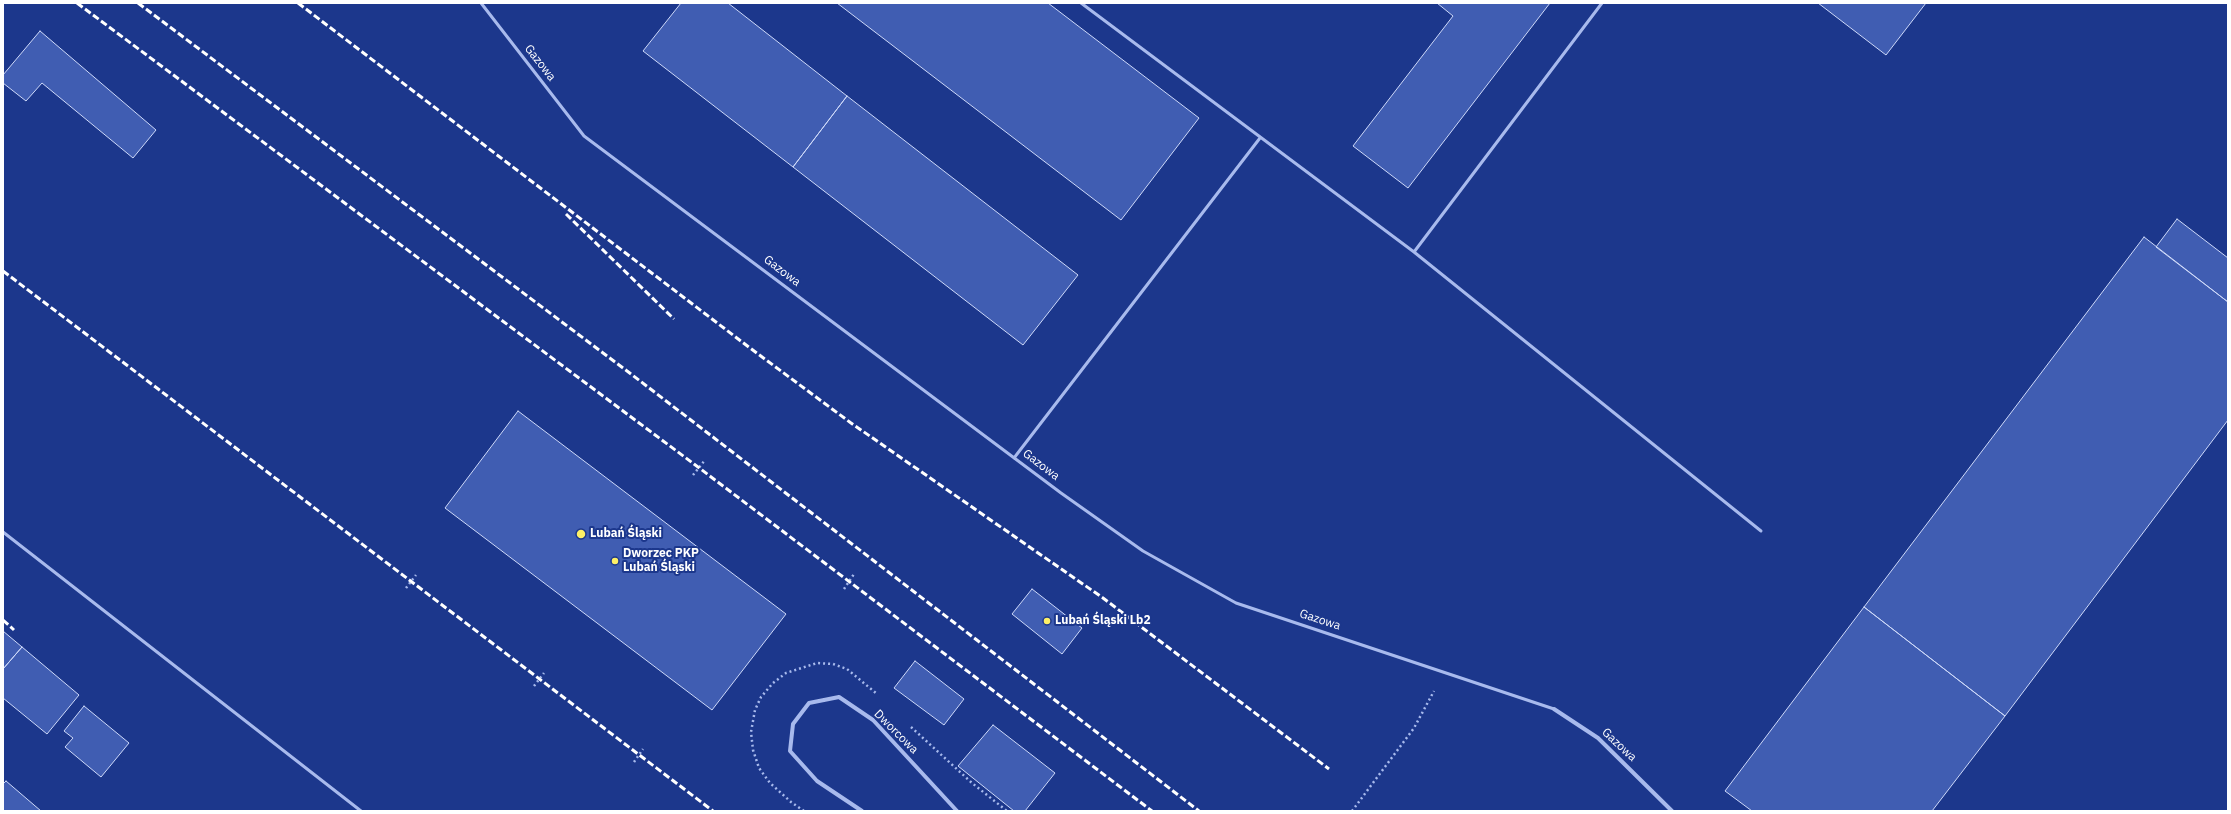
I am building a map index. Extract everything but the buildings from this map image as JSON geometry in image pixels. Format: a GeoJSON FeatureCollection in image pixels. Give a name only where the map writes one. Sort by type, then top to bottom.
{"type":"FeatureCollection","features":[{"type":"Feature","properties":{"kind":"street","name":"Dworcowa"},"geometry":{"type":"LineString","coordinates":[[862,811],[817,781],[790,751],[794,724],[809,703],[839,697],[873,720],[957,811]]}},
{"type":"Feature","properties":{"kind":"street","name":"Gazowa"},"geometry":{"type":"LineString","coordinates":[[1554,709],[1598,738],[1672,811]]}},
{"type":"Feature","properties":{"kind":"lane","name":"Gazowa"},"geometry":{"type":"LineString","coordinates":[[481,3],[584,136],[1014,458],[1143,551],[1236,603],[1554,709]]}},
{"type":"Feature","properties":{"kind":"lane"},"geometry":{"type":"LineString","coordinates":[[1081,3],[1414,252],[1761,531]]}},
{"type":"Feature","properties":{"kind":"lane"},"geometry":{"type":"LineString","coordinates":[[1414,252],[1602,3]]}},
{"type":"Feature","properties":{"kind":"lane"},"geometry":{"type":"LineString","coordinates":[[1014,458],[1260,138]]}},
{"type":"Feature","properties":{"kind":"lane"},"geometry":{"type":"LineString","coordinates":[[3,532],[361,811]]}},
{"type":"Feature","properties":{"kind":"path"},"geometry":{"type":"LineString","coordinates":[[693,475],[705,460]]}},
{"type":"Feature","properties":{"kind":"path"},"geometry":{"type":"LineString","coordinates":[[844,589],[854,574]]}},
{"type":"Feature","properties":{"kind":"path"},"geometry":{"type":"LineString","coordinates":[[406,588],[416,575]]}},
{"type":"Feature","properties":{"kind":"path"},"geometry":{"type":"LineString","coordinates":[[1352,811],[1414,728],[1445,672]]}},
{"type":"Feature","properties":{"kind":"path"},"geometry":{"type":"LineString","coordinates":[[534,686],[544,673]]}},
{"type":"Feature","properties":{"kind":"path"},"geometry":{"type":"LineString","coordinates":[[634,762],[644,749]]}},
{"type":"Feature","properties":{"kind":"railway"},"geometry":{"type":"LineString","coordinates":[[77,3],[694,464],[1152,811]]}},
{"type":"Feature","properties":{"kind":"railway"},"geometry":{"type":"LineString","coordinates":[[138,3],[631,374],[1199,811]]}},
{"type":"Feature","properties":{"kind":"railway"},"geometry":{"type":"LineString","coordinates":[[298,3],[750,348],[851,423],[1103,598],[1329,769]]}},
{"type":"Feature","properties":{"kind":"railway"},"geometry":{"type":"LineString","coordinates":[[566,214],[674,319]]}},
{"type":"Feature","properties":{"kind":"railway"},"geometry":{"type":"LineString","coordinates":[[3,271],[713,811]]}},
{"type":"Feature","properties":{"kind":"railway"},"geometry":{"type":"LineString","coordinates":[[3,620],[14,630]]}},
{"type":"Feature","properties":{"kind":"place","name":"Lubań Śląski"},"geometry":{"type":"Point","coordinates":[581,534]}},
{"type":"Feature","properties":{"kind":"place","name":"Dworzec PKP Lubań Śląski"},"geometry":{"type":"Point","coordinates":[615,561]}},
{"type":"Feature","properties":{"kind":"place","name":"Lubań Śląski Lb2"},"geometry":{"type":"Point","coordinates":[1047,621]}}]}
